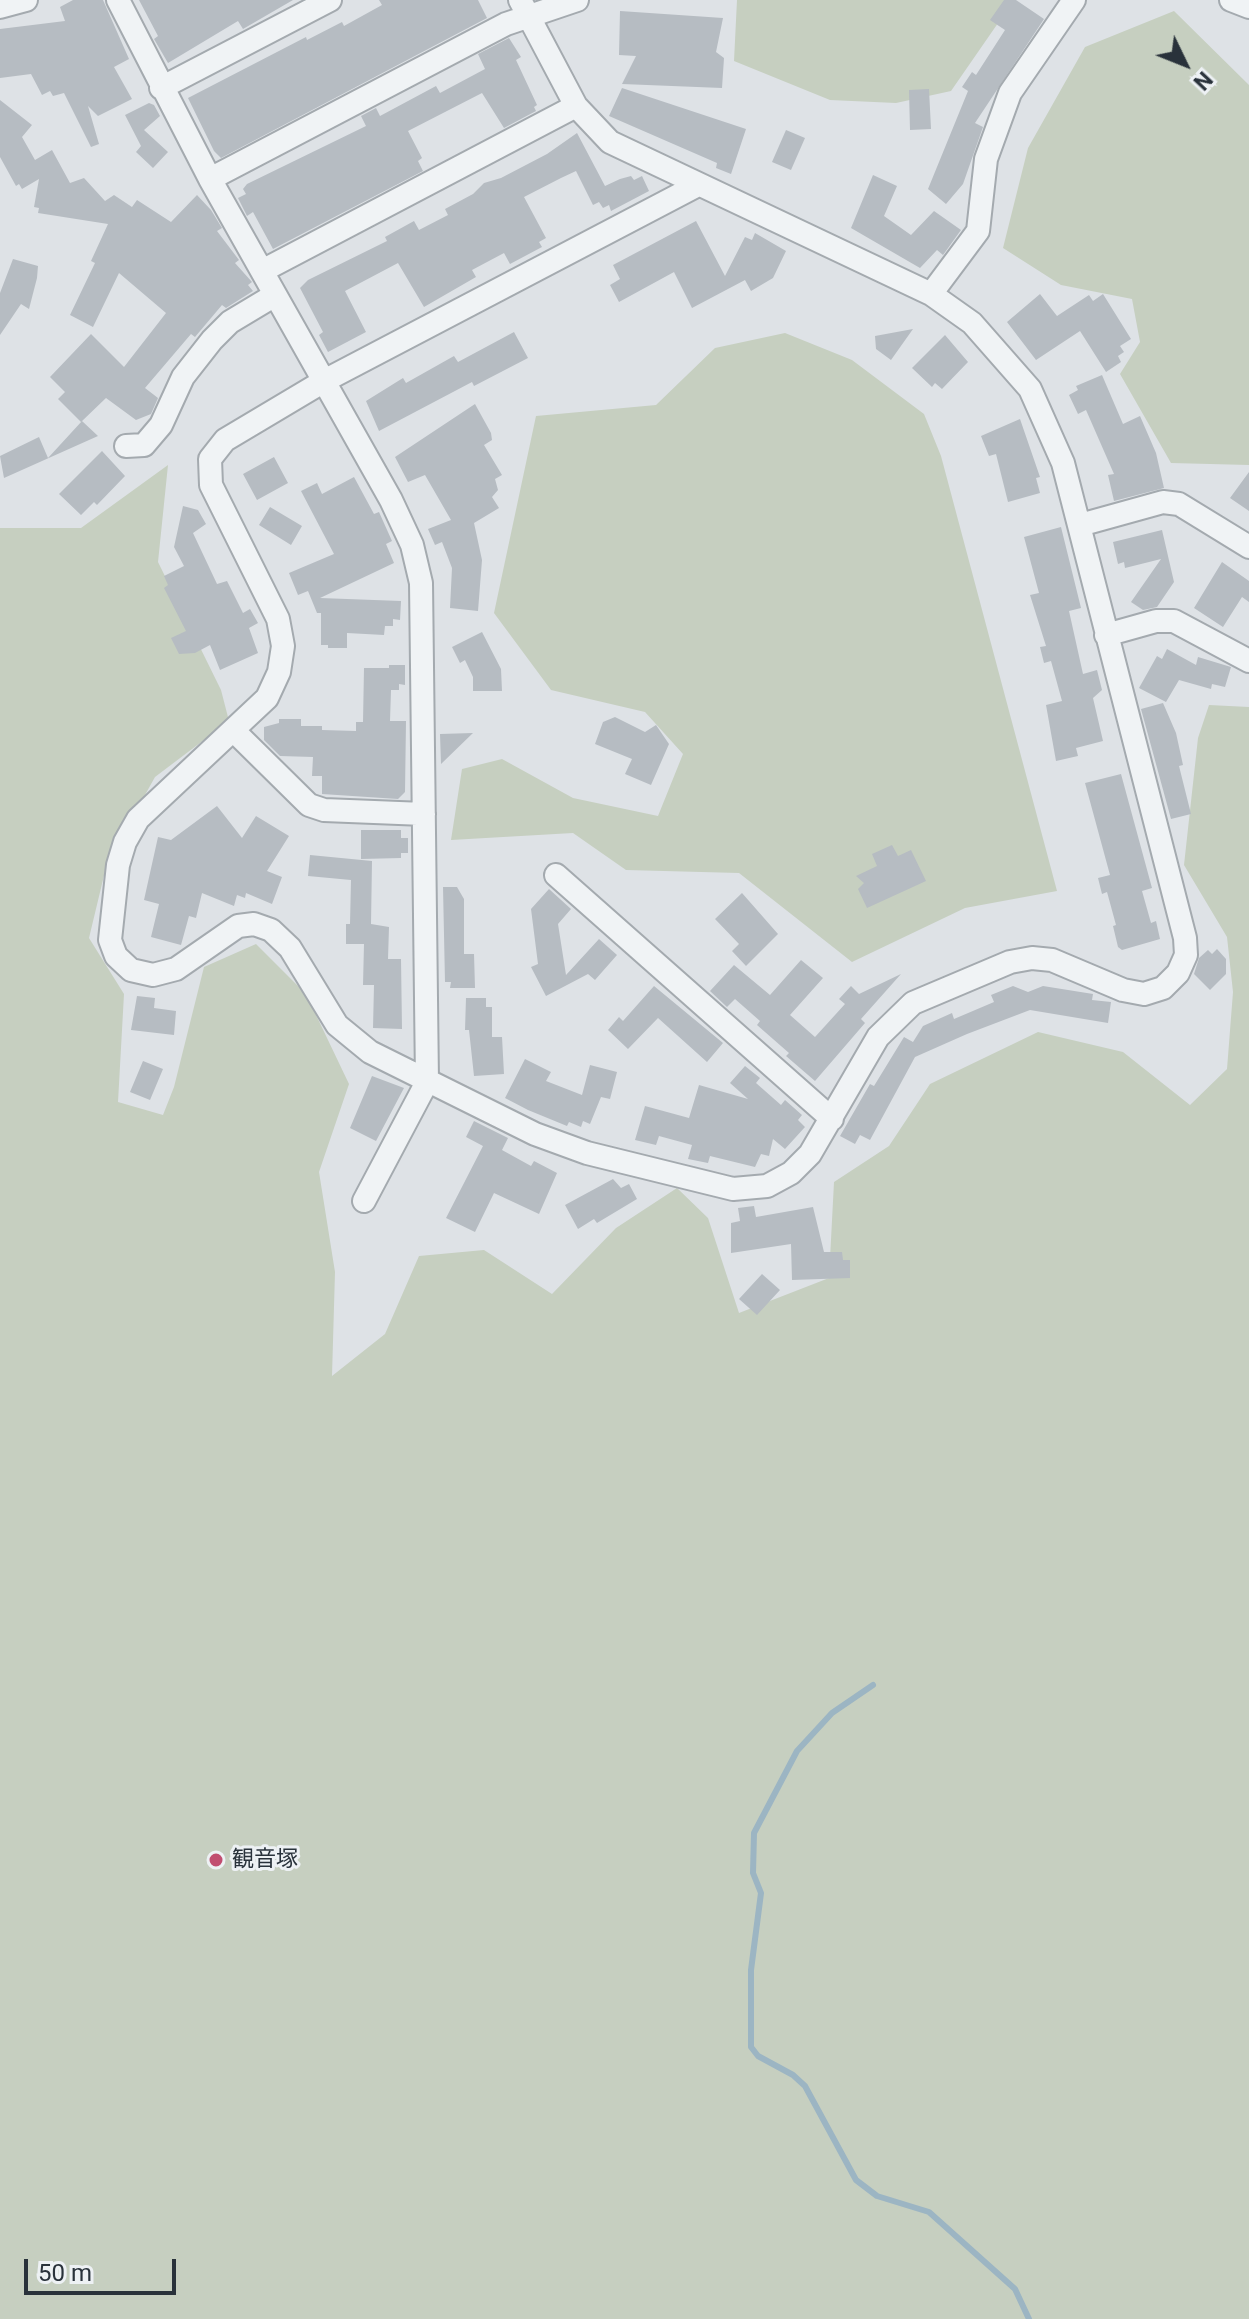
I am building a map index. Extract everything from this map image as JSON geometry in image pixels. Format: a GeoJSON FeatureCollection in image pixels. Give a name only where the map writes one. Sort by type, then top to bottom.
{"type":"FeatureCollection","features":[{"type":"Feature","properties":{"kind":"street"},"geometry":{"type":"LineString","coordinates":[[0,7],[26,0]]}},
{"type":"Feature","properties":{"kind":"street"},"geometry":{"type":"LineString","coordinates":[[118,0],[210,179],[391,500],[415,557],[423,621],[427,1082],[364,1201]]}},
{"type":"Feature","properties":{"kind":"street"},"geometry":{"type":"LineString","coordinates":[[161,88],[330,0]]}},
{"type":"Feature","properties":{"kind":"street"},"geometry":{"type":"LineString","coordinates":[[210,179],[523,7],[577,0]]}},
{"type":"Feature","properties":{"kind":"street"},"geometry":{"type":"LineString","coordinates":[[931,294],[978,231],[986,159],[1010,93],[1074,0]]}},
{"type":"Feature","properties":{"kind":"street"},"geometry":{"type":"LineString","coordinates":[[1231,0],[1249,7]]}},
{"type":"Feature","properties":{"kind":"street"},"geometry":{"type":"LineString","coordinates":[[523,7],[576,106],[610,142],[931,294],[972,323],[1030,389],[1063,463],[1185,938],[1186,955],[1178,973],[1163,988],[1144,994],[1123,990],[1052,960],[1032,958],[1010,962],[913,1003],[878,1037],[810,1154],[791,1173],[767,1186],[733,1189],[587,1153],[535,1134],[427,1082],[353,1041],[337,1025],[290,948],[271,930],[254,924],[238,926],[176,969],[153,975],[131,970],[116,956],[110,940],[118,865],[125,842],[153,802],[267,698],[279,672],[283,646],[278,619],[211,485],[210,459],[225,440],[324,381],[698,185]]}},
{"type":"Feature","properties":{"kind":"street"},"geometry":{"type":"LineString","coordinates":[[262,271],[576,106]]}},
{"type":"Feature","properties":{"kind":"street"},"geometry":{"type":"LineString","coordinates":[[126,446],[144,445],[161,425],[183,377],[212,340],[230,322],[275,295]]}},
{"type":"Feature","properties":{"kind":"street"},"geometry":{"type":"LineString","coordinates":[[1080,525],[1163,502],[1179,504],[1249,547]]}},
{"type":"Feature","properties":{"kind":"street"},"geometry":{"type":"LineString","coordinates":[[1106,635],[1156,621],[1174,621],[1249,661]]}},
{"type":"Feature","properties":{"kind":"street"},"geometry":{"type":"LineString","coordinates":[[234,731],[309,805],[324,810],[424,814]]}},
{"type":"Feature","properties":{"kind":"street"},"geometry":{"type":"LineString","coordinates":[[556,875],[832,1119]]}},
{"type":"Feature","properties":{"kind":"green space"},"geometry":{"type":"Polygon","coordinates":[[[737,0],[1014,0],[951,91],[896,103],[830,100],[734,61],[737,0]]]}},
{"type":"Feature","properties":{"kind":"green space"},"geometry":{"type":"Polygon","coordinates":[[[1174,11],[1249,85],[1249,465],[1171,463],[1120,374],[1140,342],[1132,299],[1061,285],[1003,248],[1028,148],[1085,47],[1174,11]]]}},
{"type":"Feature","properties":{"kind":"green space"},"geometry":{"type":"Polygon","coordinates":[[[785,333],[852,360],[924,414],[941,456],[1057,891],[965,908],[852,962],[739,873],[626,870],[573,833],[451,840],[462,769],[502,759],[573,798],[658,816],[683,754],[645,712],[551,690],[494,613],[536,416],[656,405],[715,348],[785,333]]]}},
{"type":"Feature","properties":{"kind":"green space"},"geometry":{"type":"Polygon","coordinates":[[[168,465],[158,562],[221,690],[229,721],[155,777],[107,863],[89,938],[124,994],[118,1102],[163,1115],[174,1087],[204,967],[256,944],[306,994],[349,1084],[319,1172],[335,1272],[332,1376],[385,1334],[419,1256],[484,1250],[552,1294],[616,1228],[677,1188],[708,1218],[739,1313],[829,1278],[834,1182],[889,1146],[930,1084],[1038,1032],[1123,1052],[1190,1105],[1227,1069],[1233,992],[1227,937],[1184,865],[1198,738],[1209,705],[1249,707],[1249,2319],[0,2319],[0,528],[81,528],[168,465]]]}},
{"type":"Feature","properties":{"kind":"building"},"geometry":{"type":"Polygon","coordinates":[[[73,0],[103,0],[129,59],[114,67],[132,99],[98,116],[88,106],[99,144],[91,147],[64,93],[53,96],[50,91],[42,95],[31,74],[0,78],[0,29],[65,21],[60,7],[73,0]]]}},
{"type":"Feature","properties":{"kind":"building"},"geometry":{"type":"Polygon","coordinates":[[[139,0],[293,0],[243,29],[238,21],[168,63],[154,39],[158,36],[139,0]]]}},
{"type":"Feature","properties":{"kind":"building"},"geometry":{"type":"Polygon","coordinates":[[[379,0],[478,0],[487,18],[221,158],[214,151],[188,98],[306,37],[307,40],[342,22],[344,26],[382,5],[379,0]]]}},
{"type":"Feature","properties":{"kind":"building"},"geometry":{"type":"Polygon","coordinates":[[[1004,0],[1016,0],[1044,19],[975,123],[983,127],[963,184],[946,204],[928,189],[968,91],[962,87],[972,72],[976,75],[1005,30],[990,20],[1004,0]]]}},
{"type":"Feature","properties":{"kind":"building"},"geometry":{"type":"Polygon","coordinates":[[[620,11],[723,18],[716,52],[724,58],[722,88],[622,84],[636,56],[619,55],[620,11]]]}},
{"type":"Feature","properties":{"kind":"building"},"geometry":{"type":"Polygon","coordinates":[[[509,38],[521,57],[516,60],[537,105],[534,107],[536,111],[504,128],[482,93],[408,131],[422,158],[418,161],[423,171],[273,249],[253,212],[247,216],[238,198],[246,194],[243,189],[247,184],[366,126],[361,116],[376,108],[380,116],[436,86],[440,93],[485,69],[478,54],[509,38]]]}},
{"type":"Feature","properties":{"kind":"building"},"geometry":{"type":"Polygon","coordinates":[[[622,88],[746,129],[731,174],[716,168],[717,163],[609,116],[622,88]]]}},
{"type":"Feature","properties":{"kind":"building"},"geometry":{"type":"Polygon","coordinates":[[[929,89],[931,129],[910,130],[909,90],[929,89]]]}},
{"type":"Feature","properties":{"kind":"building"},"geometry":{"type":"Polygon","coordinates":[[[0,100],[32,125],[22,137],[35,160],[52,150],[70,183],[84,178],[105,201],[114,195],[132,207],[137,200],[171,222],[197,195],[222,228],[217,231],[239,260],[235,263],[252,282],[248,285],[253,291],[226,308],[222,305],[195,337],[191,334],[145,388],[158,398],[151,414],[136,420],[106,398],[81,422],[58,399],[65,392],[50,377],[91,334],[124,367],[166,313],[119,273],[93,327],[70,315],[95,263],[91,261],[108,224],[38,213],[39,208],[34,207],[39,179],[22,189],[19,184],[16,186],[0,157],[0,100]]]}},
{"type":"Feature","properties":{"kind":"building"},"geometry":{"type":"Polygon","coordinates":[[[149,103],[154,105],[160,116],[144,130],[168,152],[153,168],[136,152],[141,146],[125,115],[149,103]]]}},
{"type":"Feature","properties":{"kind":"building"},"geometry":{"type":"Polygon","coordinates":[[[786,130],[805,138],[791,170],[772,162],[786,130]]]}},
{"type":"Feature","properties":{"kind":"building"},"geometry":{"type":"Polygon","coordinates":[[[577,133],[605,186],[631,176],[634,180],[642,176],[649,191],[611,211],[609,205],[603,208],[599,202],[593,205],[576,171],[561,178],[524,197],[546,238],[539,242],[542,247],[510,264],[504,253],[472,270],[476,277],[424,307],[398,263],[345,291],[366,332],[328,352],[319,335],[323,332],[300,288],[308,280],[387,241],[385,237],[414,221],[419,230],[448,215],[445,209],[473,194],[484,183],[501,178],[547,154],[577,133]]]}},
{"type":"Feature","properties":{"kind":"building"},"geometry":{"type":"Polygon","coordinates":[[[873,175],[897,186],[884,216],[911,235],[934,211],[961,230],[943,255],[937,250],[920,268],[851,228],[873,175]]]}},
{"type":"Feature","properties":{"kind":"building"},"geometry":{"type":"Polygon","coordinates":[[[696,221],[725,276],[745,237],[752,240],[755,233],[786,251],[773,278],[751,291],[745,280],[692,308],[674,272],[619,302],[610,285],[620,279],[613,265],[696,221]]]}},
{"type":"Feature","properties":{"kind":"building"},"geometry":{"type":"Polygon","coordinates":[[[13,259],[38,266],[37,278],[29,309],[21,304],[0,335],[0,293],[13,259]]]}},
{"type":"Feature","properties":{"kind":"building"},"geometry":{"type":"Polygon","coordinates":[[[1040,294],[1057,316],[1089,295],[1093,301],[1103,294],[1131,339],[1120,346],[1124,352],[1118,356],[1121,362],[1106,372],[1080,331],[1036,360],[1007,322],[1040,294]]]}},
{"type":"Feature","properties":{"kind":"building"},"geometry":{"type":"Polygon","coordinates":[[[913,329],[891,360],[876,349],[875,336],[913,329]]]}},
{"type":"Feature","properties":{"kind":"building"},"geometry":{"type":"Polygon","coordinates":[[[514,332],[528,358],[474,386],[472,382],[379,431],[366,401],[403,378],[406,383],[454,356],[458,362],[514,332]]]}},
{"type":"Feature","properties":{"kind":"building"},"geometry":{"type":"Polygon","coordinates":[[[945,335],[968,362],[942,389],[935,383],[932,387],[912,368],[945,335]]]}},
{"type":"Feature","properties":{"kind":"building"},"geometry":{"type":"Polygon","coordinates":[[[1102,375],[1123,424],[1140,416],[1156,453],[1164,488],[1114,501],[1108,475],[1114,474],[1086,410],[1078,414],[1069,395],[1078,390],[1076,386],[1102,375]]]}},
{"type":"Feature","properties":{"kind":"building"},"geometry":{"type":"Polygon","coordinates":[[[475,404],[491,433],[492,440],[484,445],[502,475],[495,479],[498,490],[492,497],[499,508],[474,523],[482,560],[478,611],[450,608],[452,568],[442,542],[435,545],[428,529],[451,520],[425,475],[408,482],[395,457],[475,404]]]}},
{"type":"Feature","properties":{"kind":"building"},"geometry":{"type":"Polygon","coordinates":[[[1020,419],[1040,477],[1036,478],[1040,493],[1008,502],[996,454],[989,456],[981,436],[1020,419]]]}},
{"type":"Feature","properties":{"kind":"building"},"geometry":{"type":"Polygon","coordinates":[[[82,421],[98,436],[4,478],[0,456],[39,437],[48,458],[82,421]]]}},
{"type":"Feature","properties":{"kind":"building"},"geometry":{"type":"Polygon","coordinates":[[[102,451],[125,476],[97,505],[94,502],[81,515],[59,494],[102,451]]]}},
{"type":"Feature","properties":{"kind":"building"},"geometry":{"type":"Polygon","coordinates":[[[274,457],[288,483],[257,500],[243,474],[274,457]]]}},
{"type":"Feature","properties":{"kind":"building"},"geometry":{"type":"Polygon","coordinates":[[[1249,472],[1249,511],[1230,498],[1249,472]]]}},
{"type":"Feature","properties":{"kind":"building"},"geometry":{"type":"Polygon","coordinates":[[[354,477],[374,514],[379,512],[392,541],[386,544],[394,563],[320,598],[401,601],[400,620],[393,619],[393,626],[385,626],[384,635],[347,633],[347,648],[328,648],[328,645],[321,645],[321,613],[317,613],[308,591],[298,595],[289,573],[334,554],[301,491],[317,483],[322,494],[354,477]]]}},
{"type":"Feature","properties":{"kind":"building"},"geometry":{"type":"Polygon","coordinates":[[[183,506],[198,510],[206,524],[193,533],[217,584],[227,581],[243,613],[250,609],[258,623],[249,628],[258,653],[220,670],[210,645],[195,653],[179,654],[171,638],[186,631],[164,588],[168,585],[164,576],[184,566],[174,547],[183,506]]]}},
{"type":"Feature","properties":{"kind":"building"},"geometry":{"type":"Polygon","coordinates":[[[270,507],[302,526],[291,545],[259,525],[270,507]]]}},
{"type":"Feature","properties":{"kind":"building"},"geometry":{"type":"Polygon","coordinates":[[[1061,527],[1081,608],[1069,611],[1083,674],[1097,670],[1102,690],[1093,698],[1103,741],[1076,748],[1078,756],[1056,761],[1046,705],[1062,701],[1051,661],[1044,663],[1040,647],[1046,646],[1030,595],[1039,593],[1024,537],[1061,527]]]}},
{"type":"Feature","properties":{"kind":"building"},"geometry":{"type":"Polygon","coordinates":[[[1162,530],[1174,582],[1157,607],[1143,610],[1131,602],[1161,559],[1125,568],[1124,562],[1118,564],[1113,542],[1162,530]]]}},
{"type":"Feature","properties":{"kind":"building"},"geometry":{"type":"Polygon","coordinates":[[[1222,562],[1249,581],[1249,602],[1242,597],[1223,627],[1194,608],[1222,562]]]}},
{"type":"Feature","properties":{"kind":"building"},"geometry":{"type":"Polygon","coordinates":[[[482,632],[501,669],[502,691],[473,691],[473,677],[465,660],[460,663],[452,647],[482,632]]]}},
{"type":"Feature","properties":{"kind":"building"},"geometry":{"type":"Polygon","coordinates":[[[1167,649],[1196,665],[1198,657],[1231,667],[1225,687],[1212,684],[1211,689],[1179,680],[1166,702],[1139,688],[1157,656],[1162,659],[1167,649]]]}},
{"type":"Feature","properties":{"kind":"building"},"geometry":{"type":"Polygon","coordinates":[[[389,665],[405,665],[405,685],[399,684],[399,690],[391,690],[390,721],[406,721],[405,792],[398,799],[322,794],[322,776],[312,776],[313,757],[280,756],[264,740],[264,727],[279,723],[279,719],[301,719],[301,726],[322,726],[322,730],[356,731],[356,722],[363,722],[364,668],[389,668],[389,665]]]}},
{"type":"Feature","properties":{"kind":"building"},"geometry":{"type":"Polygon","coordinates":[[[1163,703],[1176,733],[1183,765],[1179,766],[1191,814],[1171,819],[1141,709],[1163,703]]]}},
{"type":"Feature","properties":{"kind":"building"},"geometry":{"type":"Polygon","coordinates":[[[615,717],[645,732],[656,725],[669,744],[651,785],[625,774],[632,759],[595,744],[603,722],[615,717]]]}},
{"type":"Feature","properties":{"kind":"building"},"geometry":{"type":"Polygon","coordinates":[[[473,733],[441,764],[440,734],[473,733]]]}},
{"type":"Feature","properties":{"kind":"building"},"geometry":{"type":"Polygon","coordinates":[[[1121,774],[1152,888],[1142,891],[1151,923],[1156,921],[1160,939],[1122,950],[1118,947],[1107,892],[1102,894],[1098,878],[1110,875],[1085,783],[1121,774]]]}},
{"type":"Feature","properties":{"kind":"building"},"geometry":{"type":"Polygon","coordinates":[[[217,806],[242,838],[256,816],[289,836],[267,871],[282,877],[272,904],[246,893],[245,898],[237,895],[234,906],[202,893],[196,918],[189,916],[181,945],[151,937],[159,904],[144,900],[158,837],[171,840],[217,806]]]}},
{"type":"Feature","properties":{"kind":"building"},"geometry":{"type":"Polygon","coordinates":[[[361,830],[401,830],[401,838],[408,838],[408,853],[401,853],[401,858],[361,859],[361,830]]]}},
{"type":"Feature","properties":{"kind":"building"},"geometry":{"type":"Polygon","coordinates":[[[892,845],[898,856],[911,850],[926,881],[867,908],[858,889],[864,883],[856,876],[877,866],[872,854],[892,845]]]}},
{"type":"Feature","properties":{"kind":"building"},"geometry":{"type":"Polygon","coordinates":[[[310,855],[372,861],[371,924],[389,927],[388,959],[401,959],[402,1029],[373,1028],[374,985],[363,985],[364,944],[346,944],[346,924],[350,924],[351,880],[308,876],[310,855]]]}},
{"type":"Feature","properties":{"kind":"building"},"geometry":{"type":"Polygon","coordinates":[[[443,887],[457,887],[464,899],[464,954],[474,954],[475,988],[450,988],[451,982],[445,982],[443,887]]]}},
{"type":"Feature","properties":{"kind":"building"},"geometry":{"type":"Polygon","coordinates":[[[549,889],[571,909],[558,924],[566,975],[599,939],[617,955],[595,980],[588,974],[546,996],[531,967],[538,964],[531,909],[549,889]]]}},
{"type":"Feature","properties":{"kind":"building"},"geometry":{"type":"Polygon","coordinates":[[[742,893],[778,934],[746,966],[732,951],[739,944],[715,919],[742,893]]]}},
{"type":"Feature","properties":{"kind":"building"},"geometry":{"type":"Polygon","coordinates":[[[1217,949],[1226,959],[1226,974],[1210,990],[1194,974],[1199,958],[1208,950],[1212,954],[1217,949]]]}},
{"type":"Feature","properties":{"kind":"building"},"geometry":{"type":"Polygon","coordinates":[[[801,960],[823,978],[790,1015],[815,1037],[845,1004],[839,999],[851,986],[859,994],[901,974],[861,1019],[865,1023],[815,1081],[786,1056],[789,1053],[757,1025],[760,1021],[735,999],[727,1007],[710,991],[734,965],[770,995],[801,960]]]}},
{"type":"Feature","properties":{"kind":"building"},"geometry":{"type":"Polygon","coordinates":[[[654,986],[723,1043],[707,1062],[658,1018],[628,1049],[608,1030],[619,1017],[623,1021],[654,986]]]}},
{"type":"Feature","properties":{"kind":"building"},"geometry":{"type":"Polygon","coordinates":[[[1013,986],[1028,992],[1043,986],[1093,994],[1092,1000],[1111,1002],[1108,1023],[1030,1010],[967,1034],[915,1057],[870,1140],[860,1135],[855,1144],[840,1136],[870,1084],[874,1086],[904,1037],[913,1042],[923,1026],[952,1013],[954,1019],[994,1002],[991,995],[1013,986]]]}},
{"type":"Feature","properties":{"kind":"building"},"geometry":{"type":"Polygon","coordinates":[[[137,996],[155,998],[154,1008],[176,1011],[174,1035],[131,1030],[137,996]]]}},
{"type":"Feature","properties":{"kind":"building"},"geometry":{"type":"Polygon","coordinates":[[[466,998],[486,998],[486,1007],[492,1007],[492,1037],[502,1037],[504,1074],[474,1076],[469,1030],[465,1030],[466,998]]]}},
{"type":"Feature","properties":{"kind":"building"},"geometry":{"type":"Polygon","coordinates":[[[525,1059],[551,1072],[546,1081],[582,1095],[590,1065],[617,1072],[610,1099],[601,1097],[590,1124],[583,1121],[581,1127],[569,1122],[567,1126],[528,1110],[505,1098],[525,1059]]]}},
{"type":"Feature","properties":{"kind":"building"},"geometry":{"type":"Polygon","coordinates":[[[143,1061],[163,1069],[150,1100],[130,1092],[143,1061]]]}},
{"type":"Feature","properties":{"kind":"building"},"geometry":{"type":"Polygon","coordinates":[[[745,1066],[760,1078],[756,1083],[781,1105],[785,1100],[802,1115],[798,1120],[805,1127],[785,1149],[773,1139],[769,1156],[761,1154],[755,1167],[710,1156],[708,1163],[688,1159],[692,1145],[659,1136],[656,1145],[635,1140],[645,1106],[689,1118],[699,1085],[748,1099],[730,1083],[745,1066]]]}},
{"type":"Feature","properties":{"kind":"building"},"geometry":{"type":"Polygon","coordinates":[[[372,1076],[404,1088],[376,1141],[350,1128],[372,1076]]]}},
{"type":"Feature","properties":{"kind":"building"},"geometry":{"type":"Polygon","coordinates":[[[474,1121],[508,1138],[502,1150],[531,1166],[534,1161],[557,1173],[539,1214],[494,1193],[475,1232],[446,1218],[483,1146],[466,1137],[474,1121]]]}},
{"type":"Feature","properties":{"kind":"building"},"geometry":{"type":"Polygon","coordinates":[[[613,1179],[621,1188],[629,1184],[637,1199],[597,1223],[594,1219],[578,1229],[565,1205],[613,1179]]]}},
{"type":"Feature","properties":{"kind":"building"},"geometry":{"type":"Polygon","coordinates":[[[754,1206],[756,1217],[813,1207],[824,1252],[842,1252],[843,1260],[850,1260],[850,1278],[792,1280],[791,1244],[731,1253],[731,1223],[740,1221],[738,1208],[754,1206]]]}},
{"type":"Feature","properties":{"kind":"building"},"geometry":{"type":"Polygon","coordinates":[[[762,1274],[780,1290],[757,1315],[739,1299],[762,1274]]]}},
{"type":"Feature","properties":{"kind":"waterway"},"geometry":{"type":"LineString","coordinates":[[873,1685],[832,1713],[797,1751],[754,1833],[753,1873],[761,1893],[751,1970],[751,2047],[758,2056],[793,2075],[805,2086],[856,2180],[877,2196],[929,2212],[1015,2289],[1029,2319]]}},
{"type":"Feature","properties":{"kind":"place","name":"観音塚"},"geometry":{"type":"Point","coordinates":[216,1860]}}]}
